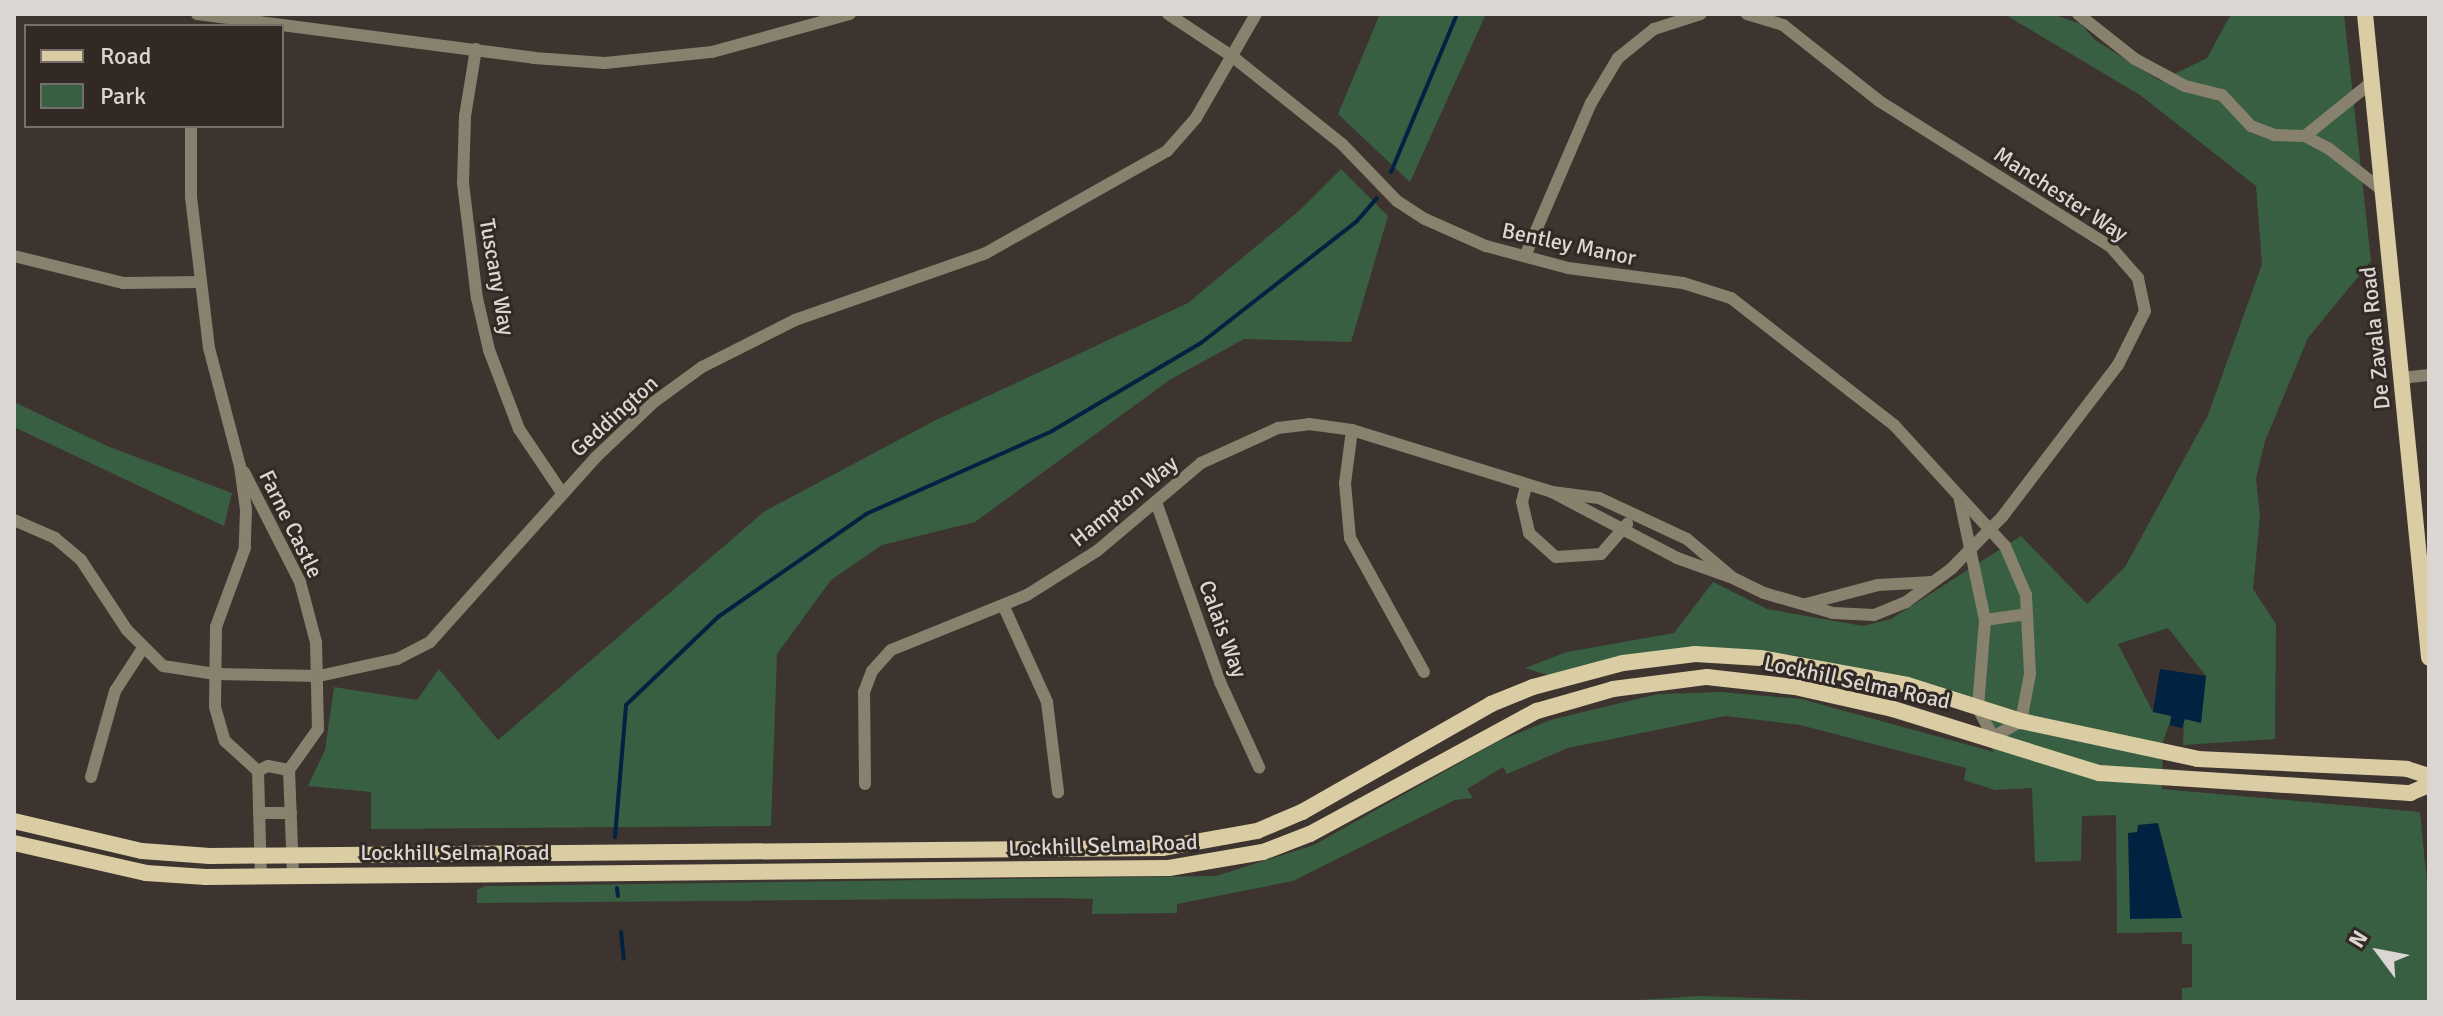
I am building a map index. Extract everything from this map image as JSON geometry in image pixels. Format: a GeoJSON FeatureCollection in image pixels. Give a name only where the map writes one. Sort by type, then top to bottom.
{"type":"FeatureCollection","features":[{"type":"Feature","properties":{"kind":"main road","name":"De Zavala Road"},"geometry":{"type":"LineString","coordinates":[[2365,14],[2429,658]]}},
{"type":"Feature","properties":{"kind":"main road","name":"Lockhill Selma Road"},"geometry":{"type":"LineString","coordinates":[[22,823],[142,851],[259,855],[1162,848],[1257,831],[1353,787],[1491,704],[1575,673],[1654,658],[1695,654],[1792,662],[1908,685],[2021,721],[2198,759],[2407,769],[2429,776]]}},
{"type":"Feature","properties":{"kind":"main road","name":"Lockhill Selma Road"},"geometry":{"type":"LineString","coordinates":[[19,844],[146,873],[261,877],[868,872],[1208,863],[1263,852],[1364,808],[1537,711],[1657,682],[1707,677],[1795,687],[1993,737],[2099,773],[2410,793],[2429,785]]}},
{"type":"Feature","properties":{"kind":"street"},"geometry":{"type":"LineString","coordinates":[[284,28],[575,62],[646,61],[712,52],[850,14]]}},
{"type":"Feature","properties":{"kind":"street","name":"Bentley Manor"},"geometry":{"type":"LineString","coordinates":[[1168,14],[1233,57],[1342,144],[1411,211],[1486,246],[1607,276],[1683,283],[1731,298],[1894,425],[1960,500],[1991,528],[2017,570],[2027,614],[2030,674],[2021,721]]}},
{"type":"Feature","properties":{"kind":"street","name":"Geddington"},"geometry":{"type":"LineString","coordinates":[[14,520],[55,538],[81,560],[143,648],[163,666],[215,674],[319,676],[397,659],[430,642],[562,493],[654,402],[723,356],[795,320],[986,253],[1150,163],[1182,137],[1233,57],[1256,14]]}},
{"type":"Feature","properties":{"kind":"street"},"geometry":{"type":"LineString","coordinates":[[1525,256],[1591,103],[1618,58],[1654,29],[1701,14]]}},
{"type":"Feature","properties":{"kind":"street","name":"Manchester Way"},"geometry":{"type":"LineString","coordinates":[[1747,14],[1783,25],[1878,100],[2111,247],[2138,278],[2145,311],[2118,365],[1991,528]]}},
{"type":"Feature","properties":{"kind":"street"},"geometry":{"type":"LineString","coordinates":[[2078,14],[2103,39],[2135,59],[2185,86],[2222,95],[2251,126],[2274,135],[2305,136],[2383,191]]}},
{"type":"Feature","properties":{"kind":"street"},"geometry":{"type":"LineString","coordinates":[[203,19],[248,24]]}},
{"type":"Feature","properties":{"kind":"street","name":"Tuscany Way"},"geometry":{"type":"LineString","coordinates":[[476,49],[465,116],[463,183],[477,298],[489,350],[519,429],[562,493]]}},
{"type":"Feature","properties":{"kind":"street"},"geometry":{"type":"LineString","coordinates":[[2305,136],[2372,82]]}},
{"type":"Feature","properties":{"kind":"street","name":"Farne Castle"},"geometry":{"type":"LineString","coordinates":[[191,128],[191,197],[200,282],[209,348],[240,466],[245,548],[223,596],[215,674],[217,724],[225,741],[258,771]]}},
{"type":"Feature","properties":{"kind":"street"},"geometry":{"type":"LineString","coordinates":[[14,256],[123,283],[200,282]]}},
{"type":"Feature","properties":{"kind":"street"},"geometry":{"type":"LineString","coordinates":[[2401,378],[2429,375]]}},
{"type":"Feature","properties":{"kind":"street","name":"Hampton Way"},"geometry":{"type":"LineString","coordinates":[[865,784],[864,692],[880,661],[905,644],[1004,607],[1097,551],[1201,463],[1249,438],[1309,424],[1352,430],[1526,486],[1552,492],[1579,492],[1687,539],[1733,578]]}},
{"type":"Feature","properties":{"kind":"street"},"geometry":{"type":"LineString","coordinates":[[1352,430],[1345,495],[1350,538],[1424,672]]}},
{"type":"Feature","properties":{"kind":"street","name":"Farne Castle"},"geometry":{"type":"LineString","coordinates":[[240,466],[300,582],[316,642],[318,729],[289,770]]}},
{"type":"Feature","properties":{"kind":"street"},"geometry":{"type":"LineString","coordinates":[[1526,486],[1522,502],[1529,533],[1556,557],[1601,554],[1624,529],[1632,514]]}},
{"type":"Feature","properties":{"kind":"street","name":"Hampton Way"},"geometry":{"type":"LineString","coordinates":[[1552,492],[1708,572],[1833,613],[1874,615],[1906,602],[1972,550],[1991,528]]}},
{"type":"Feature","properties":{"kind":"street","name":"Bentley Manor"},"geometry":{"type":"LineString","coordinates":[[1960,500],[1985,620],[1978,707]]}},
{"type":"Feature","properties":{"kind":"street","name":"Calais Way"},"geometry":{"type":"LineString","coordinates":[[1156,502],[1220,682],[1259,767]]}},
{"type":"Feature","properties":{"kind":"street"},"geometry":{"type":"LineString","coordinates":[[1806,604],[1878,585],[1932,582]]}},
{"type":"Feature","properties":{"kind":"street"},"geometry":{"type":"LineString","coordinates":[[1004,607],[1047,702],[1058,792]]}},
{"type":"Feature","properties":{"kind":"street"},"geometry":{"type":"LineString","coordinates":[[1985,620],[2027,614]]}},
{"type":"Feature","properties":{"kind":"street"},"geometry":{"type":"LineString","coordinates":[[91,777],[115,691],[143,648]]}},
{"type":"Feature","properties":{"kind":"street"},"geometry":{"type":"LineString","coordinates":[[1978,707],[1993,737],[2021,721]]}},
{"type":"Feature","properties":{"kind":"street"},"geometry":{"type":"LineString","coordinates":[[261,877],[258,771],[268,766],[289,770],[293,876]]}},
{"type":"Feature","properties":{"kind":"street"},"geometry":{"type":"LineString","coordinates":[[1353,787],[1364,808]]}},
{"type":"Feature","properties":{"kind":"street"},"geometry":{"type":"LineString","coordinates":[[259,813],[291,813]]}},
{"type":"Feature","properties":{"kind":"street"},"geometry":{"type":"LineString","coordinates":[[19,844],[22,823]]}},
{"type":"Feature","properties":{"kind":"street"},"geometry":{"type":"LineString","coordinates":[[868,872],[869,850]]}},
{"type":"Feature","properties":{"kind":"street"},"geometry":{"type":"LineString","coordinates":[[546,852],[546,874]]}},
{"type":"Feature","properties":{"kind":"green space"},"geometry":{"type":"Polygon","coordinates":[[[1380,14],[1486,14],[1410,182],[1338,114],[1380,14]]]}},
{"type":"Feature","properties":{"kind":"green space"},"geometry":{"type":"Polygon","coordinates":[[[2004,14],[2052,14],[2081,24],[2095,40],[2160,81],[2207,58],[2231,14],[2344,14],[2371,261],[2308,338],[2265,441],[2256,479],[2260,516],[2253,589],[2276,624],[2275,739],[2183,745],[2184,719],[2201,722],[2206,676],[2168,628],[2118,644],[2153,712],[2172,716],[2163,742],[2162,789],[2420,812],[2429,903],[2429,1002],[2182,1002],[2182,988],[2192,987],[2192,944],[2182,944],[2182,932],[2117,933],[2116,815],[2082,816],[2081,861],[2035,862],[2032,788],[1995,790],[1964,780],[1966,768],[1800,725],[1725,716],[1568,748],[1507,774],[1503,767],[1467,789],[1473,798],[1455,800],[1293,881],[1177,904],[1177,913],[1092,914],[1093,899],[1058,898],[477,903],[477,890],[485,886],[1216,876],[1314,845],[1497,742],[1550,720],[1658,694],[1721,692],[1801,699],[1994,752],[1964,695],[1797,656],[1734,650],[1548,675],[1525,668],[1567,652],[1674,633],[1713,582],[1767,609],[1863,626],[1891,619],[2021,536],[2087,604],[2125,567],[2208,415],[2262,264],[2256,186],[2140,95],[2004,14]]]}},
{"type":"Feature","properties":{"kind":"green space"},"geometry":{"type":"Polygon","coordinates":[[[1341,169],[1388,216],[1351,342],[1244,339],[1171,379],[975,522],[882,545],[831,580],[777,654],[771,826],[371,829],[371,792],[308,786],[325,750],[334,687],[417,700],[439,669],[498,740],[765,511],[934,421],[1188,303],[1300,210],[1341,169]]]}},
{"type":"Feature","properties":{"kind":"green space"},"geometry":{"type":"Polygon","coordinates":[[[14,402],[107,446],[232,493],[224,526],[14,427],[14,402]]]}},
{"type":"Feature","properties":{"kind":"green space"},"geometry":{"type":"Polygon","coordinates":[[[1699,996],[1871,1002],[1608,1002],[1699,996]]]}},
{"type":"Feature","properties":{"kind":"water"},"geometry":{"type":"Polygon","coordinates":[[[2160,669],[2206,676],[2201,723],[2185,719],[2182,728],[2170,725],[2171,716],[2153,712],[2160,669]]]}},
{"type":"Feature","properties":{"kind":"water"},"geometry":{"type":"Polygon","coordinates":[[[2158,823],[2182,918],[2130,919],[2128,833],[2137,832],[2138,825],[2158,823]]]}},
{"type":"Feature","properties":{"kind":"waterway"},"geometry":{"type":"LineString","coordinates":[[1391,172],[1457,14]]}},
{"type":"Feature","properties":{"kind":"waterway"},"geometry":{"type":"LineString","coordinates":[[615,837],[626,705],[718,617],[866,514],[1052,431],[1201,343],[1357,221],[1377,198]]}},
{"type":"Feature","properties":{"kind":"waterway"},"geometry":{"type":"LineString","coordinates":[[617,888],[618,896]]}},
{"type":"Feature","properties":{"kind":"waterway"},"geometry":{"type":"LineString","coordinates":[[621,932],[624,959]]}}]}
